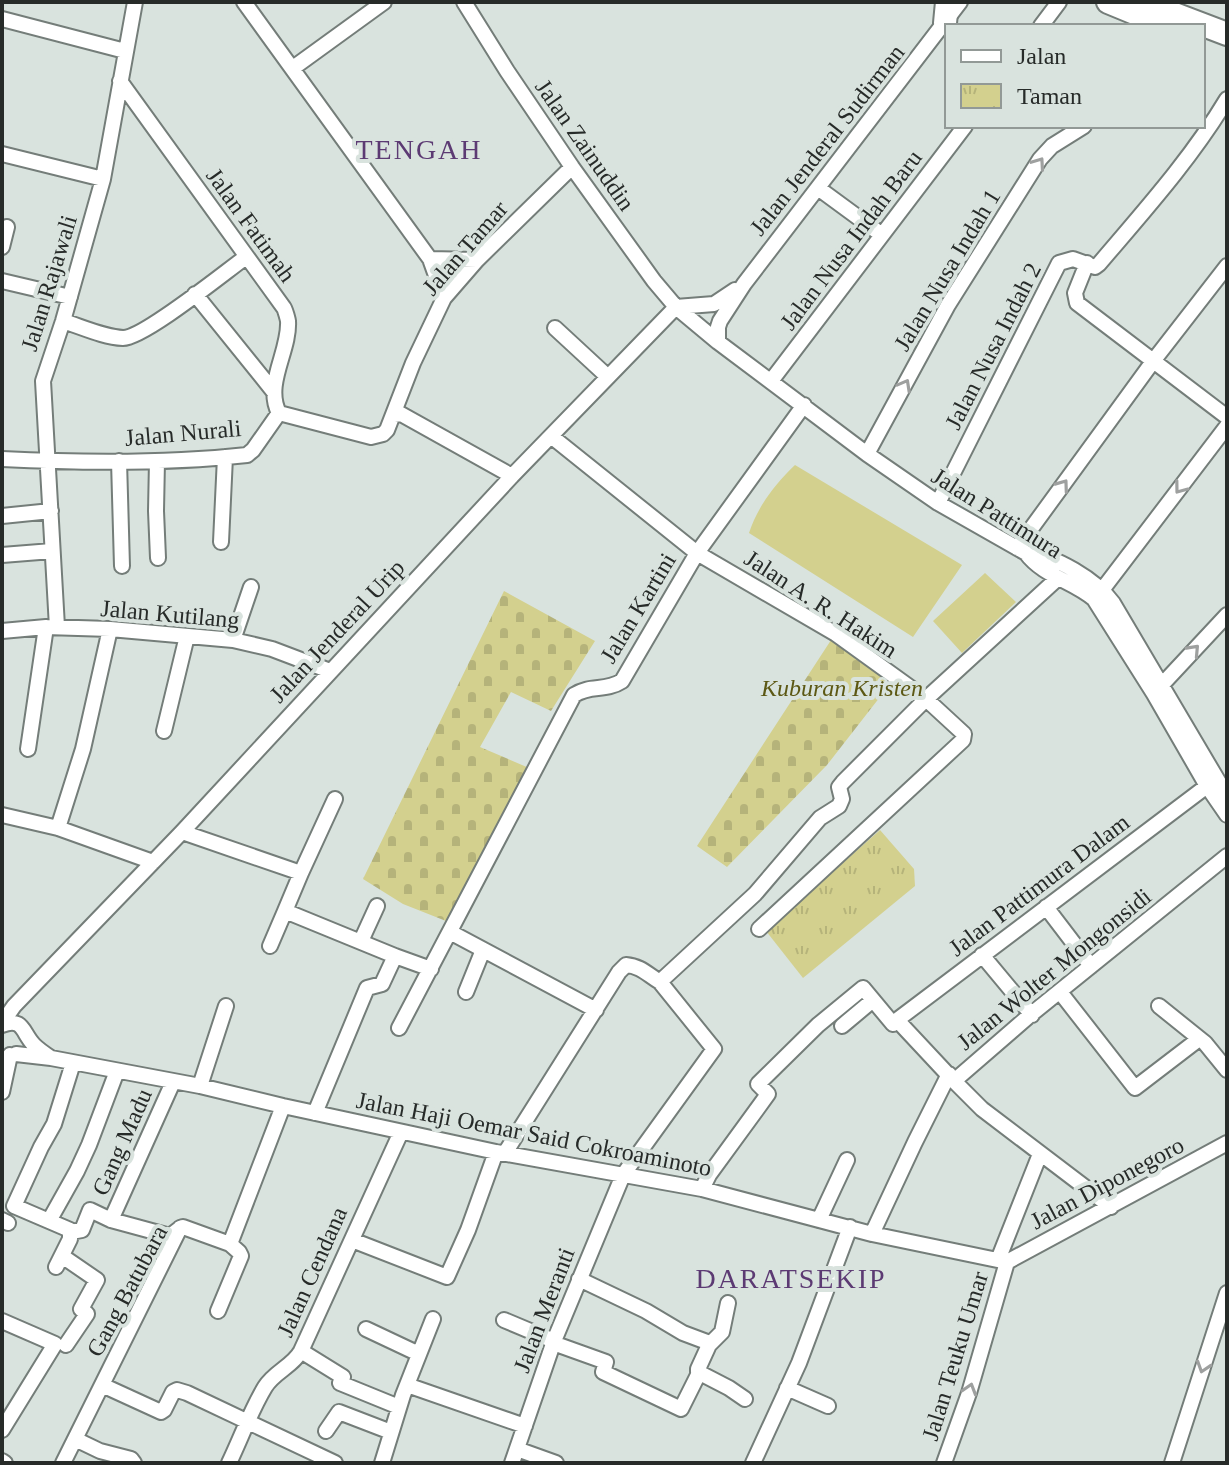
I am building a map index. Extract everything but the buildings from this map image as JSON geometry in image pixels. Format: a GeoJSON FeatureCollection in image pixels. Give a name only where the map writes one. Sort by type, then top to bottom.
{"type":"FeatureCollection","features":[{"type":"Feature","properties":{"kind":"highway"},"geometry":{"type":"LineString","coordinates":[[1108,2],[1182,24]]}},
{"type":"Feature","properties":{"kind":"street","name":"Jalan Rajawali"},"geometry":{"type":"LineString","coordinates":[[28,749],[52,627],[51,511],[43,381],[103,179],[135,2]]}},
{"type":"Feature","properties":{"kind":"street"},"geometry":{"type":"LineString","coordinates":[[244,2],[430,259],[444,298]]}},
{"type":"Feature","properties":{"kind":"street"},"geometry":{"type":"LineString","coordinates":[[293,68],[384,2]]}},
{"type":"Feature","properties":{"kind":"street","name":"Jalan Zainuddin"},"geometry":{"type":"LineString","coordinates":[[464,2],[572,167],[676,307]]}},
{"type":"Feature","properties":{"kind":"street","name":"Jalan Jenderal Sudirman"},"geometry":{"type":"LineString","coordinates":[[718,342],[720,321],[744,284],[946,13],[960,2]]}},
{"type":"Feature","properties":{"kind":"street"},"geometry":{"type":"LineString","coordinates":[[1042,24],[1059,2]]}},
{"type":"Feature","properties":{"kind":"street"},"geometry":{"type":"LineString","coordinates":[[2,19],[125,51]]}},
{"type":"Feature","properties":{"kind":"street","name":"Jalan Fatimah"},"geometry":{"type":"LineString","coordinates":[[120,81],[284,308],[288,320],[274,392],[279,413]]}},
{"type":"Feature","properties":{"kind":"street","name":"Jalan Nusa Indah 2"},"geometry":{"type":"LineString","coordinates":[[938,503],[1059,263],[1073,259],[1095,267],[1099,264],[1177,171],[1227,99]]}},
{"type":"Feature","properties":{"kind":"street","name":"Jalan Nusa Indah Baru"},"geometry":{"type":"LineString","coordinates":[[771,381],[963,128]]}},
{"type":"Feature","properties":{"kind":"street","name":"Jalan Nusa Indah 1"},"geometry":{"type":"LineString","coordinates":[[867,454],[948,305],[1040,159],[1052,146],[1081,128]]}},
{"type":"Feature","properties":{"kind":"street"},"geometry":{"type":"LineString","coordinates":[[2,154],[103,179]]}},
{"type":"Feature","properties":{"kind":"street","name":"Jalan Tamar"},"geometry":{"type":"LineString","coordinates":[[394,415],[413,363],[444,298],[477,260],[572,167]]}},
{"type":"Feature","properties":{"kind":"street"},"geometry":{"type":"LineString","coordinates":[[818,188],[882,235]]}},
{"type":"Feature","properties":{"kind":"street"},"geometry":{"type":"LineString","coordinates":[[2,247],[7,227]]}},
{"type":"Feature","properties":{"kind":"street"},"geometry":{"type":"LineString","coordinates":[[63,321],[110,336],[130,337],[159,320],[246,257]]}},
{"type":"Feature","properties":{"kind":"street"},"geometry":{"type":"LineString","coordinates":[[430,259],[477,260]]}},
{"type":"Feature","properties":{"kind":"street"},"geometry":{"type":"LineString","coordinates":[[1087,263],[1075,293],[1077,303],[1227,417]]}},
{"type":"Feature","properties":{"kind":"street"},"geometry":{"type":"LineString","coordinates":[[1227,266],[1154,360],[1022,550],[1041,554],[1087,578],[1098,594],[1227,426]]}},
{"type":"Feature","properties":{"kind":"street"},"geometry":{"type":"LineString","coordinates":[[2,281],[70,297]]}},
{"type":"Feature","properties":{"kind":"street","name":"Jalan Jenderal Sudirman"},"geometry":{"type":"LineString","coordinates":[[676,307],[714,304],[744,284]]}},
{"type":"Feature","properties":{"kind":"street"},"geometry":{"type":"LineString","coordinates":[[195,294],[274,392]]}},
{"type":"Feature","properties":{"kind":"street","name":"Jalan Pattimura"},"geometry":{"type":"LineString","coordinates":[[676,307],[867,454],[938,503],[1022,550],[1034,563],[1058,578],[1098,594],[1157,690],[1207,786],[1227,815]]}},
{"type":"Feature","properties":{"kind":"street","name":"Jalan Jenderal Urip"},"geometry":{"type":"LineString","coordinates":[[2,1024],[14,1006],[182,832],[512,476],[676,307]]}},
{"type":"Feature","properties":{"kind":"street"},"geometry":{"type":"LineString","coordinates":[[555,328],[608,377]]}},
{"type":"Feature","properties":{"kind":"street","name":"Jalan Kartini"},"geometry":{"type":"LineString","coordinates":[[399,1028],[574,695],[584,688],[613,687],[622,681],[697,553],[804,405]]}},
{"type":"Feature","properties":{"kind":"street"},"geometry":{"type":"LineString","coordinates":[[279,413],[371,437],[383,434],[394,415],[401,414],[512,476]]}},
{"type":"Feature","properties":{"kind":"street","name":"Jalan Nurali"},"geometry":{"type":"LineString","coordinates":[[2,459],[157,461],[251,453],[279,413]]}},
{"type":"Feature","properties":{"kind":"street","name":"Jalan A. R. Hakim"},"geometry":{"type":"LineString","coordinates":[[551,436],[697,553],[836,634],[926,699],[964,734],[963,740],[759,929]]}},
{"type":"Feature","properties":{"kind":"street"},"geometry":{"type":"LineString","coordinates":[[221,542],[225,457]]}},
{"type":"Feature","properties":{"kind":"street"},"geometry":{"type":"LineString","coordinates":[[119,461],[122,566]]}},
{"type":"Feature","properties":{"kind":"street"},"geometry":{"type":"LineString","coordinates":[[157,461],[158,558]]}},
{"type":"Feature","properties":{"kind":"street"},"geometry":{"type":"LineString","coordinates":[[2,516],[51,511]]}},
{"type":"Feature","properties":{"kind":"street"},"geometry":{"type":"LineString","coordinates":[[2,555],[52,551]]}},
{"type":"Feature","properties":{"kind":"street"},"geometry":{"type":"LineString","coordinates":[[352,1240],[447,1277],[501,1152],[619,972],[626,965],[635,965],[660,982],[755,894],[820,818],[839,806],[842,799],[839,787],[843,782],[926,699],[1058,578]]}},
{"type":"Feature","properties":{"kind":"street"},"geometry":{"type":"LineString","coordinates":[[233,640],[251,587]]}},
{"type":"Feature","properties":{"kind":"street"},"geometry":{"type":"LineString","coordinates":[[1227,615],[1157,690],[1227,796]]}},
{"type":"Feature","properties":{"kind":"street","name":"Jalan Kutilang"},"geometry":{"type":"LineString","coordinates":[[2,631],[52,627],[110,629],[233,640],[272,649],[330,671]]}},
{"type":"Feature","properties":{"kind":"street"},"geometry":{"type":"LineString","coordinates":[[58,828],[83,749],[110,629]]}},
{"type":"Feature","properties":{"kind":"street"},"geometry":{"type":"LineString","coordinates":[[164,731],[187,636]]}},
{"type":"Feature","properties":{"kind":"street","name":"Jalan Pattimura Dalam"},"geometry":{"type":"LineString","coordinates":[[895,1022],[1207,786]]}},
{"type":"Feature","properties":{"kind":"street"},"geometry":{"type":"LineString","coordinates":[[270,946],[335,799]]}},
{"type":"Feature","properties":{"kind":"street"},"geometry":{"type":"LineString","coordinates":[[2,815],[58,828],[153,862]]}},
{"type":"Feature","properties":{"kind":"street"},"geometry":{"type":"LineString","coordinates":[[182,832],[301,873]]}},
{"type":"Feature","properties":{"kind":"street","name":"Jalan Wolter Mongonsidi"},"geometry":{"type":"LineString","coordinates":[[1111,1207],[982,1109],[952,1078],[1227,856]]}},
{"type":"Feature","properties":{"kind":"street"},"geometry":{"type":"LineString","coordinates":[[361,941],[377,906]]}},
{"type":"Feature","properties":{"kind":"street"},"geometry":{"type":"LineString","coordinates":[[1046,907],[1091,966]]}},
{"type":"Feature","properties":{"kind":"street"},"geometry":{"type":"LineString","coordinates":[[285,911],[431,969]]}},
{"type":"Feature","properties":{"kind":"street"},"geometry":{"type":"LineString","coordinates":[[450,932],[596,1010]]}},
{"type":"Feature","properties":{"kind":"street"},"geometry":{"type":"LineString","coordinates":[[466,992],[483,950]]}},
{"type":"Feature","properties":{"kind":"street"},"geometry":{"type":"LineString","coordinates":[[982,955],[1032,1015]]}},
{"type":"Feature","properties":{"kind":"street"},"geometry":{"type":"LineString","coordinates":[[315,1113],[366,990],[382,984],[395,956]]}},
{"type":"Feature","properties":{"kind":"street","name":"Jalan Meranti"},"geometry":{"type":"LineString","coordinates":[[514,1456],[554,1342],[623,1175],[714,1049],[660,982]]}},
{"type":"Feature","properties":{"kind":"street"},"geometry":{"type":"LineString","coordinates":[[2,1092],[9,1054],[24,1047],[33,987]]}},
{"type":"Feature","properties":{"kind":"street"},"geometry":{"type":"LineString","coordinates":[[702,1189],[768,1094],[758,1084],[818,1025],[863,988],[952,1078],[915,1142],[872,1234]]}},
{"type":"Feature","properties":{"kind":"street"},"geometry":{"type":"LineString","coordinates":[[1060,992],[1135,1088],[1199,1039]]}},
{"type":"Feature","properties":{"kind":"street"},"geometry":{"type":"LineString","coordinates":[[842,1026],[873,1000]]}},
{"type":"Feature","properties":{"kind":"street"},"geometry":{"type":"LineString","coordinates":[[200,1086],[226,1006]]}},
{"type":"Feature","properties":{"kind":"street"},"geometry":{"type":"LineString","coordinates":[[1159,1006],[1199,1039],[1227,1070]]}},
{"type":"Feature","properties":{"kind":"street"},"geometry":{"type":"LineString","coordinates":[[2,1024],[11,1022],[51,1058]]}},
{"type":"Feature","properties":{"kind":"street","name":"Jalan Haji Oemar Said Cokroaminoto"},"geometry":{"type":"LineString","coordinates":[[9,1054],[51,1058],[200,1086],[401,1132],[702,1189],[872,1234],[1003,1261]]}},
{"type":"Feature","properties":{"kind":"street"},"geometry":{"type":"LineString","coordinates":[[73,1063],[54,1124],[8,1204],[71,1232],[82,1230],[90,1210],[111,1220],[170,1236],[180,1228]]}},
{"type":"Feature","properties":{"kind":"street"},"geometry":{"type":"LineString","coordinates":[[49,1221],[83,1158],[117,1071]]}},
{"type":"Feature","properties":{"kind":"street","name":"Gang Madu"},"geometry":{"type":"LineString","coordinates":[[111,1220],[173,1082]]}},
{"type":"Feature","properties":{"kind":"street"},"geometry":{"type":"LineString","coordinates":[[218,1311],[241,1256],[230,1244],[283,1106]]}},
{"type":"Feature","properties":{"kind":"street","name":"Jalan Cendana"},"geometry":{"type":"LineString","coordinates":[[229,1463],[265,1386],[301,1351],[401,1132]]}},
{"type":"Feature","properties":{"kind":"street","name":"Jalan Diponegoro"},"geometry":{"type":"LineString","coordinates":[[1003,1261],[1111,1207],[1227,1143]]}},
{"type":"Feature","properties":{"kind":"street","name":"Jalan Teuku Umar"},"geometry":{"type":"LineString","coordinates":[[944,1463],[969,1393],[1003,1261],[1040,1154]]}},
{"type":"Feature","properties":{"kind":"street"},"geometry":{"type":"LineString","coordinates":[[819,1220],[847,1160]]}},
{"type":"Feature","properties":{"kind":"street"},"geometry":{"type":"LineString","coordinates":[[753,1463],[799,1363],[850,1227]]}},
{"type":"Feature","properties":{"kind":"street","name":"Gang Batubara"},"geometry":{"type":"LineString","coordinates":[[63,1463],[180,1228],[230,1244]]}},
{"type":"Feature","properties":{"kind":"street"},"geometry":{"type":"LineString","coordinates":[[2,1430],[61,1344],[87,1314],[81,1309],[97,1280],[59,1261],[71,1232]]}},
{"type":"Feature","properties":{"kind":"street"},"geometry":{"type":"LineString","coordinates":[[579,1279],[709,1345]]}},
{"type":"Feature","properties":{"kind":"street"},"geometry":{"type":"LineString","coordinates":[[1172,1463],[1227,1293]]}},
{"type":"Feature","properties":{"kind":"street"},"geometry":{"type":"LineString","coordinates":[[504,1320],[606,1362],[603,1372],[681,1409],[709,1345],[722,1332],[728,1303]]}},
{"type":"Feature","properties":{"kind":"street"},"geometry":{"type":"LineString","coordinates":[[382,1463],[399,1407],[433,1319]]}},
{"type":"Feature","properties":{"kind":"street"},"geometry":{"type":"LineString","coordinates":[[2,1321],[81,1352]]}},
{"type":"Feature","properties":{"kind":"street"},"geometry":{"type":"LineString","coordinates":[[366,1329],[419,1354]]}},
{"type":"Feature","properties":{"kind":"street"},"geometry":{"type":"LineString","coordinates":[[301,1351],[343,1377],[340,1383],[399,1407]]}},
{"type":"Feature","properties":{"kind":"street"},"geometry":{"type":"LineString","coordinates":[[699,1373],[745,1399]]}},
{"type":"Feature","properties":{"kind":"street"},"geometry":{"type":"LineString","coordinates":[[102,1385],[158,1412],[164,1410],[173,1392],[187,1393],[335,1463]]}},
{"type":"Feature","properties":{"kind":"street"},"geometry":{"type":"LineString","coordinates":[[407,1385],[525,1426]]}},
{"type":"Feature","properties":{"kind":"street"},"geometry":{"type":"LineString","coordinates":[[787,1388],[828,1406]]}},
{"type":"Feature","properties":{"kind":"street"},"geometry":{"type":"LineString","coordinates":[[327,1425],[339,1412],[391,1432]]}},
{"type":"Feature","properties":{"kind":"street"},"geometry":{"type":"LineString","coordinates":[[75,1439],[100,1451],[131,1459],[134,1463]]}},
{"type":"Feature","properties":{"kind":"street"},"geometry":{"type":"LineString","coordinates":[[514,1456],[556,1463]]}},
{"type":"Feature","properties":{"kind":"green space"},"geometry":{"type":"Polygon","coordinates":[[[795,465],[962,565],[913,637],[749,533],[768,496],[795,465]]]}},
{"type":"Feature","properties":{"kind":"green space"},"geometry":{"type":"Polygon","coordinates":[[[985,573],[1016,602],[962,653],[933,621],[985,573]]]}},
{"type":"Feature","properties":{"kind":"green space"},"geometry":{"type":"Polygon","coordinates":[[[504,591],[595,641],[551,711],[511,692],[480,747],[529,768],[446,921],[403,904],[363,879],[504,591]]]}},
{"type":"Feature","properties":{"kind":"green space","name":"Kuburan Kristen"},"geometry":{"type":"Polygon","coordinates":[[[833,637],[894,679],[827,765],[727,867],[697,846],[833,637]]]}},
{"type":"Feature","properties":{"kind":"green space"},"geometry":{"type":"Polygon","coordinates":[[[880,830],[914,869],[915,886],[803,978],[766,931],[880,830]]]}},
{"type":"Feature","properties":{"kind":"district","name":"TENGAH"},"geometry":{"type":"Point","coordinates":[419,149]}},
{"type":"Feature","properties":{"kind":"district","name":"DARATSEKIP"},"geometry":{"type":"Point","coordinates":[791,1278]}}]}
